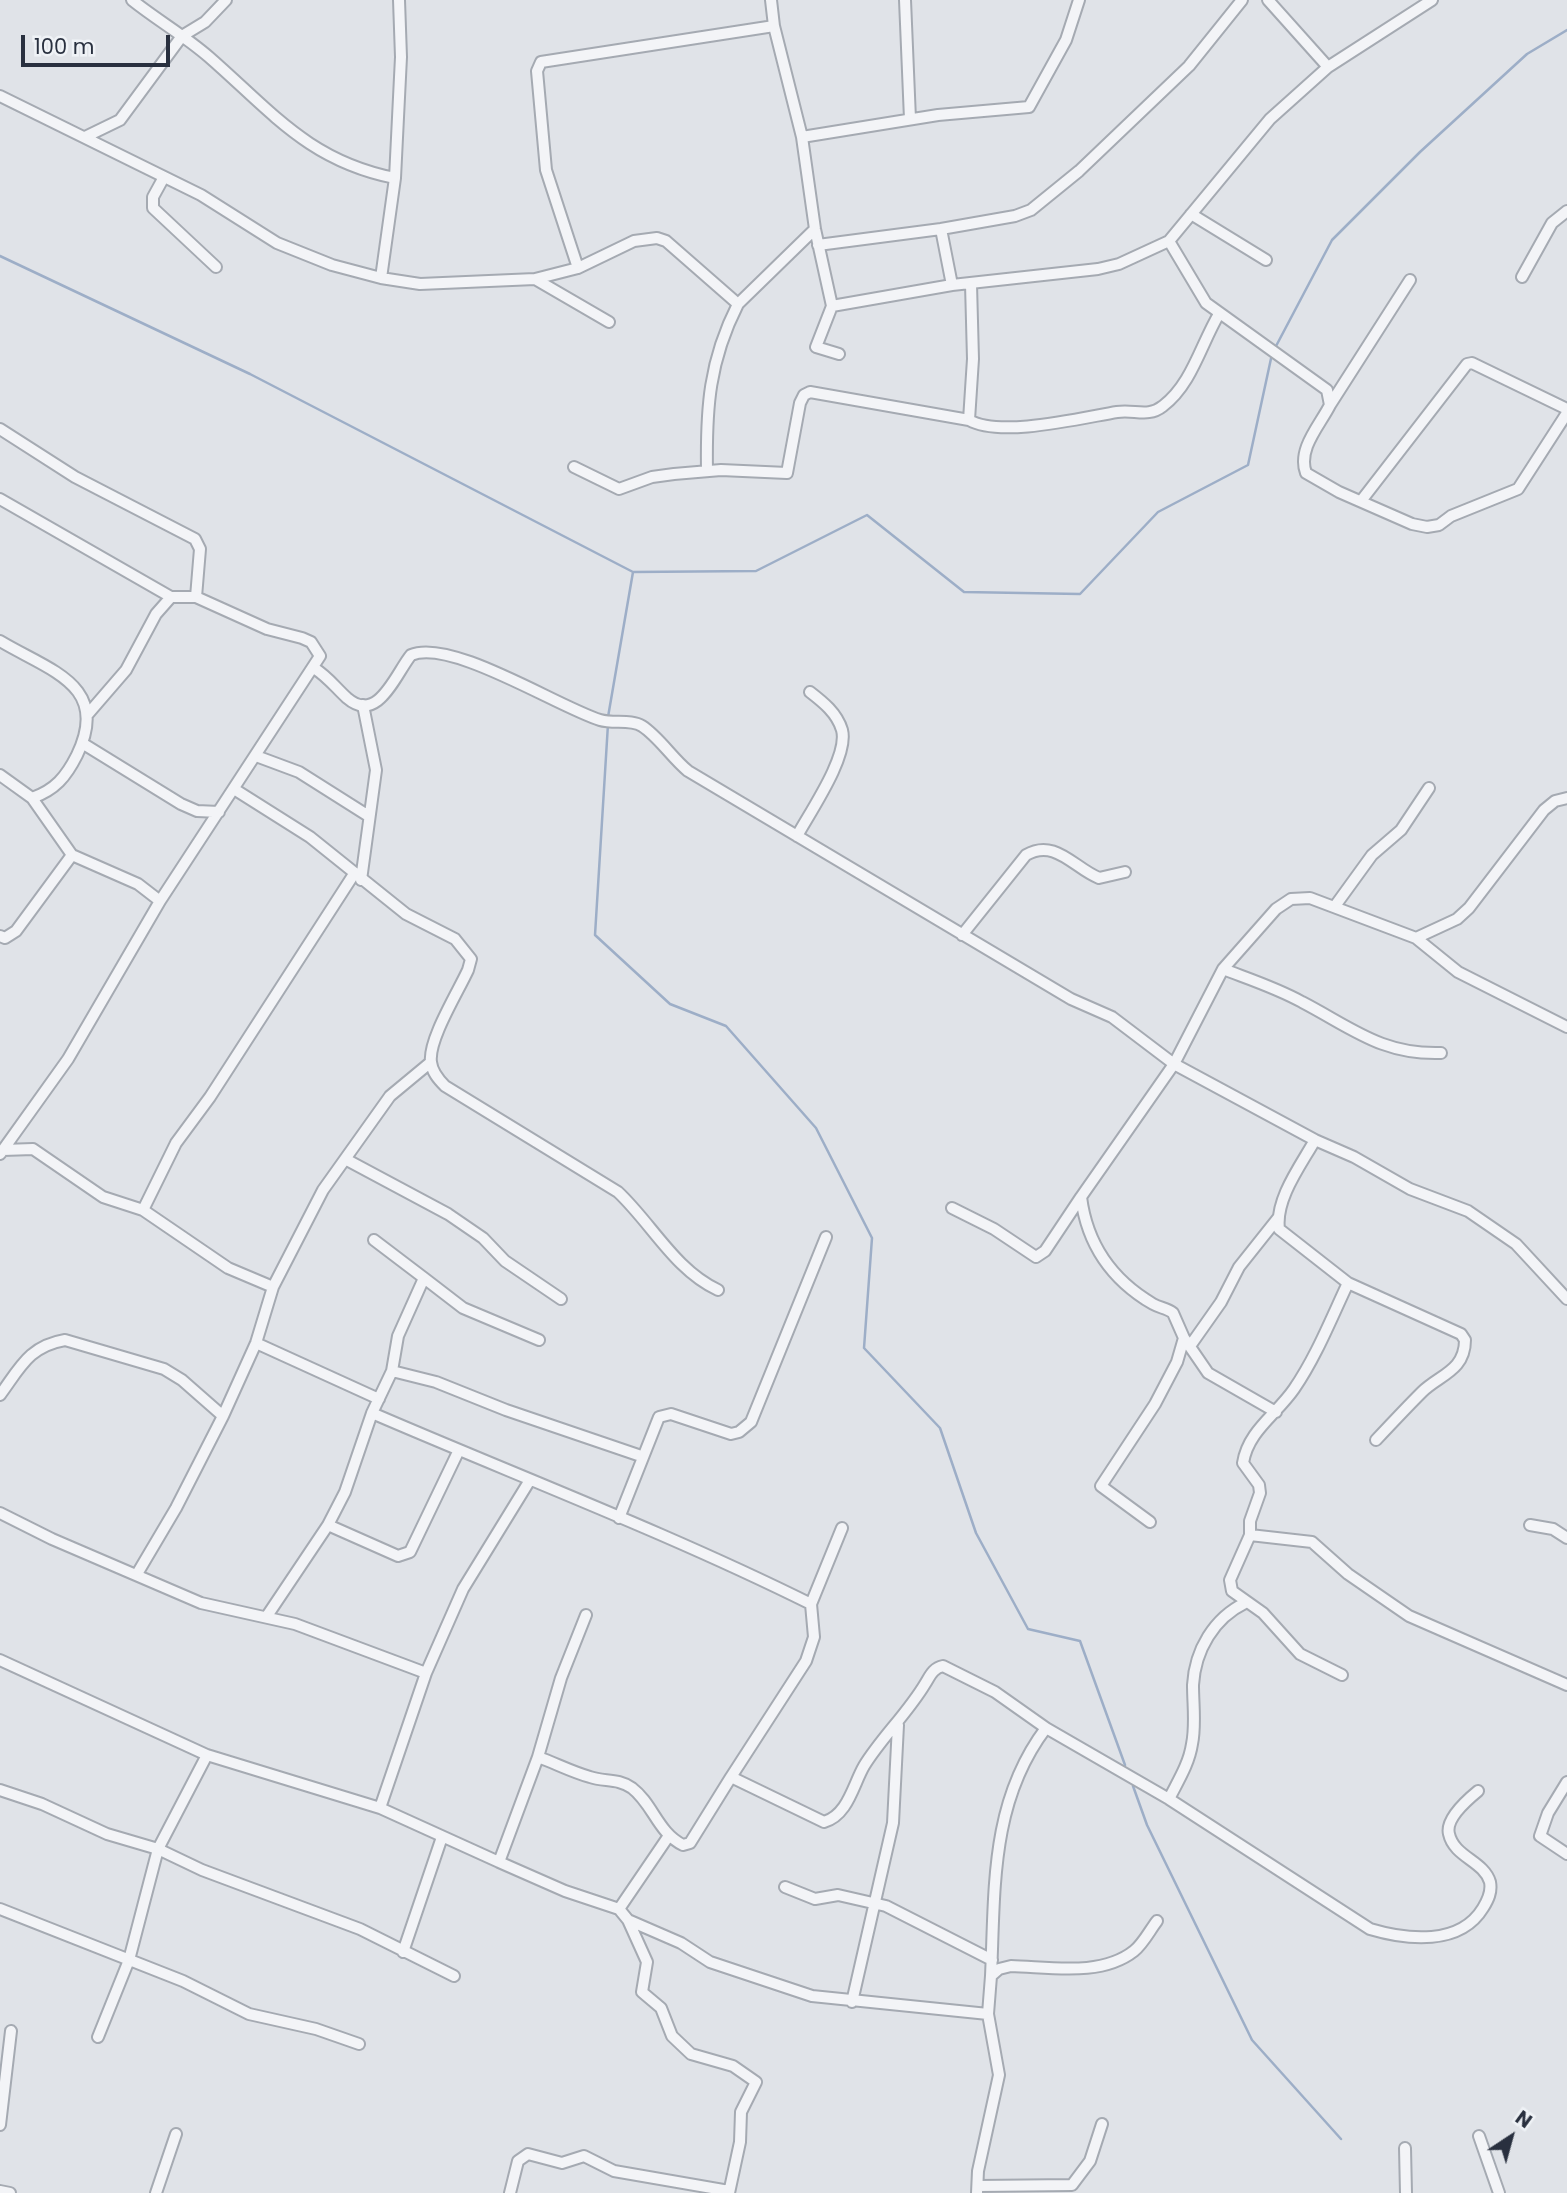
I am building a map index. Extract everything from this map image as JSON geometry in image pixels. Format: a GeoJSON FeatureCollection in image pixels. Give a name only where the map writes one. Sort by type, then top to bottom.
{"type":"FeatureCollection","features":[{"type":"Feature","properties":{"kind":"street"},"geometry":{"type":"LineString","coordinates":[[132,0],[182,36],[309,144],[345,165],[395,178]]}},
{"type":"Feature","properties":{"kind":"street"},"geometry":{"type":"LineString","coordinates":[[85,137],[120,120],[182,36],[205,22],[226,0]]}},
{"type":"Feature","properties":{"kind":"street"},"geometry":{"type":"LineString","coordinates":[[381,278],[395,178],[401,57],[399,0]]}},
{"type":"Feature","properties":{"kind":"street"},"geometry":{"type":"LineString","coordinates":[[771,0],[774,26],[802,137],[815,229],[832,306],[816,347],[839,354]]}},
{"type":"Feature","properties":{"kind":"street"},"geometry":{"type":"LineString","coordinates":[[905,0],[909,119]]}},
{"type":"Feature","properties":{"kind":"street"},"geometry":{"type":"LineString","coordinates":[[802,137],[909,119],[1029,107],[1066,40],[1079,0]]}},
{"type":"Feature","properties":{"kind":"street"},"geometry":{"type":"LineString","coordinates":[[818,245],[1015,216],[1043,202],[1189,66],[1242,0]]}},
{"type":"Feature","properties":{"kind":"street"},"geometry":{"type":"LineString","coordinates":[[1268,0],[1328,67]]}},
{"type":"Feature","properties":{"kind":"street"},"geometry":{"type":"LineString","coordinates":[[832,306],[952,285],[1119,264],[1169,241],[1270,119],[1328,67],[1432,0]]}},
{"type":"Feature","properties":{"kind":"street"},"geometry":{"type":"LineString","coordinates":[[578,268],[545,170],[537,71],[541,62],[774,26]]}},
{"type":"Feature","properties":{"kind":"street"},"geometry":{"type":"LineString","coordinates":[[0,96],[201,195],[255,232],[292,251],[381,278],[420,284],[535,279],[578,268],[634,241],[657,237],[666,241],[738,304]]}},
{"type":"Feature","properties":{"kind":"street"},"geometry":{"type":"LineString","coordinates":[[164,177],[153,197],[153,208],[216,267]]}},
{"type":"Feature","properties":{"kind":"street"},"geometry":{"type":"LineString","coordinates":[[1522,277],[1552,223],[1567,211]]}},
{"type":"Feature","properties":{"kind":"street"},"geometry":{"type":"LineString","coordinates":[[1191,214],[1266,260]]}},
{"type":"Feature","properties":{"kind":"street"},"geometry":{"type":"LineString","coordinates":[[707,471],[707,410],[711,374],[738,304],[815,229]]}},
{"type":"Feature","properties":{"kind":"street"},"geometry":{"type":"LineString","coordinates":[[941,229],[952,285]]}},
{"type":"Feature","properties":{"kind":"street"},"geometry":{"type":"LineString","coordinates":[[1169,241],[1198,292],[1219,314],[1327,390],[1331,405]]}},
{"type":"Feature","properties":{"kind":"street"},"geometry":{"type":"LineString","coordinates":[[535,279],[609,322]]}},
{"type":"Feature","properties":{"kind":"street"},"geometry":{"type":"LineString","coordinates":[[1360,500],[1467,364],[1472,363],[1567,411],[1518,489],[1451,516],[1438,525],[1427,527],[1412,524],[1315,480],[1306,473],[1302,464],[1308,441],[1410,281]]}},
{"type":"Feature","properties":{"kind":"street"},"geometry":{"type":"LineString","coordinates":[[969,420],[973,359],[971,284]]}},
{"type":"Feature","properties":{"kind":"street"},"geometry":{"type":"LineString","coordinates":[[574,467],[619,489],[652,477],[707,471],[787,473],[800,403],[804,395],[810,392],[969,420],[989,427],[1084,420],[1121,411],[1139,414],[1154,411],[1166,403],[1184,381],[1219,314]]}},
{"type":"Feature","properties":{"kind":"street"},"geometry":{"type":"LineString","coordinates":[[0,429],[75,477],[195,539],[200,549],[196,597]]}},
{"type":"Feature","properties":{"kind":"street"},"geometry":{"type":"LineString","coordinates":[[0,499],[171,597],[196,597],[267,629],[311,642],[320,656],[160,901],[68,1059],[1,1152]]}},
{"type":"Feature","properties":{"kind":"street"},"geometry":{"type":"LineString","coordinates":[[88,714],[126,670],[156,614],[171,597]]}},
{"type":"Feature","properties":{"kind":"street"},"geometry":{"type":"LineString","coordinates":[[0,641],[68,680],[79,691],[88,714],[88,726],[82,743],[59,784],[32,798]]}},
{"type":"Feature","properties":{"kind":"street"},"geometry":{"type":"LineString","coordinates":[[314,667],[334,681],[351,701],[363,705],[382,699],[413,653],[452,657],[545,694],[597,720],[643,727],[688,771],[1070,999],[1112,1017],[1174,1064],[1410,1189],[1468,1211],[1516,1244],[1567,1299]]}},
{"type":"Feature","properties":{"kind":"street"},"geometry":{"type":"LineString","coordinates":[[797,836],[838,758],[843,738],[832,712],[810,692]]}},
{"type":"Feature","properties":{"kind":"street"},"geometry":{"type":"LineString","coordinates":[[143,1210],[176,1143],[210,1097],[357,877],[376,770],[363,705]]}},
{"type":"Feature","properties":{"kind":"street"},"geometry":{"type":"LineString","coordinates":[[82,743],[181,804],[197,811],[219,812]]}},
{"type":"Feature","properties":{"kind":"street"},"geometry":{"type":"LineString","coordinates":[[256,756],[299,772],[367,816]]}},
{"type":"Feature","properties":{"kind":"street"},"geometry":{"type":"LineString","coordinates":[[0,775],[32,798],[72,855],[138,884],[160,901]]}},
{"type":"Feature","properties":{"kind":"street"},"geometry":{"type":"LineString","coordinates":[[1335,906],[1372,855],[1401,830],[1429,788]]}},
{"type":"Feature","properties":{"kind":"street"},"geometry":{"type":"LineString","coordinates":[[234,789],[310,837],[406,914],[455,939],[471,959],[432,1048],[431,1062],[435,1075],[444,1086],[618,1192],[636,1209],[684,1268],[718,1290]]}},
{"type":"Feature","properties":{"kind":"street"},"geometry":{"type":"LineString","coordinates":[[1416,938],[1463,914],[1544,810],[1555,801],[1567,798]]}},
{"type":"Feature","properties":{"kind":"street"},"geometry":{"type":"LineString","coordinates":[[962,935],[1026,855],[1033,851],[1056,851],[1099,878],[1125,873]]}},
{"type":"Feature","properties":{"kind":"street"},"geometry":{"type":"LineString","coordinates":[[0,936],[5,938],[16,931],[72,855]]}},
{"type":"Feature","properties":{"kind":"street"},"geometry":{"type":"LineString","coordinates":[[952,1208],[994,1229],[1036,1257],[1045,1251],[1174,1064],[1223,969],[1285,902],[1300,897],[1335,906],[1388,930],[1416,938],[1458,972],[1567,1027]]}},
{"type":"Feature","properties":{"kind":"street"},"geometry":{"type":"LineString","coordinates":[[1223,969],[1302,1002],[1379,1044],[1413,1054],[1441,1053]]}},
{"type":"Feature","properties":{"kind":"street"},"geometry":{"type":"LineString","coordinates":[[137,1574],[176,1508],[223,1416],[256,1343],[273,1287],[323,1190],[347,1160],[390,1096],[431,1062]]}},
{"type":"Feature","properties":{"kind":"street"},"geometry":{"type":"LineString","coordinates":[[1150,1522],[1101,1486],[1155,1404],[1187,1342],[1221,1302],[1240,1266],[1278,1218],[1291,1184],[1315,1140]]}},
{"type":"Feature","properties":{"kind":"street"},"geometry":{"type":"LineString","coordinates":[[1,1152],[33,1149],[103,1197],[143,1210],[228,1268],[273,1287]]}},
{"type":"Feature","properties":{"kind":"street"},"geometry":{"type":"LineString","coordinates":[[347,1160],[448,1214],[483,1238],[505,1261],[561,1299]]}},
{"type":"Feature","properties":{"kind":"street"},"geometry":{"type":"LineString","coordinates":[[1081,1197],[1088,1229],[1107,1267],[1155,1306],[1173,1313],[1204,1369],[1216,1380],[1251,1395],[1276,1412]]}},
{"type":"Feature","properties":{"kind":"street"},"geometry":{"type":"LineString","coordinates":[[1278,1218],[1279,1229],[1348,1283],[1461,1334],[1465,1340],[1462,1355],[1454,1368],[1425,1389],[1376,1440]]}},
{"type":"Feature","properties":{"kind":"street"},"geometry":{"type":"LineString","coordinates":[[619,1518],[641,1456],[659,1417],[665,1414],[731,1434],[739,1432],[751,1422],[826,1237]]}},
{"type":"Feature","properties":{"kind":"street"},"geometry":{"type":"LineString","coordinates":[[374,1240],[463,1308],[538,1340]]}},
{"type":"Feature","properties":{"kind":"street"},"geometry":{"type":"LineString","coordinates":[[267,1616],[328,1525],[345,1492],[372,1413],[392,1371],[398,1336],[424,1278]]}},
{"type":"Feature","properties":{"kind":"street"},"geometry":{"type":"LineString","coordinates":[[1342,1675],[1300,1654],[1263,1613],[1245,1603],[1232,1591],[1230,1580],[1250,1535],[1250,1521],[1260,1489],[1244,1466],[1244,1454],[1252,1435],[1276,1412],[1315,1353],[1348,1283]]}},
{"type":"Feature","properties":{"kind":"street"},"geometry":{"type":"LineString","coordinates":[[0,1395],[32,1352],[49,1343],[65,1340],[164,1369],[182,1380],[223,1416]]}},
{"type":"Feature","properties":{"kind":"street"},"geometry":{"type":"LineString","coordinates":[[256,1343],[379,1399]]}},
{"type":"Feature","properties":{"kind":"street"},"geometry":{"type":"LineString","coordinates":[[392,1371],[436,1382],[506,1410],[641,1456]]}},
{"type":"Feature","properties":{"kind":"street"},"geometry":{"type":"LineString","coordinates":[[372,1413],[458,1452],[722,1560],[811,1604]]}},
{"type":"Feature","properties":{"kind":"street"},"geometry":{"type":"LineString","coordinates":[[328,1525],[398,1556],[410,1552],[458,1452]]}},
{"type":"Feature","properties":{"kind":"street"},"geometry":{"type":"LineString","coordinates":[[380,1808],[426,1673],[458,1599],[530,1480]]}},
{"type":"Feature","properties":{"kind":"street"},"geometry":{"type":"LineString","coordinates":[[0,1513],[52,1539],[201,1603],[267,1616],[363,1648],[426,1673]]}},
{"type":"Feature","properties":{"kind":"street"},"geometry":{"type":"LineString","coordinates":[[1530,1525],[1553,1529],[1567,1538]]}},
{"type":"Feature","properties":{"kind":"street"},"geometry":{"type":"LineString","coordinates":[[538,1757],[593,1779],[618,1781],[630,1787],[645,1803],[667,1837],[683,1845],[690,1843],[806,1661],[814,1637],[811,1604],[842,1528]]}},
{"type":"Feature","properties":{"kind":"street"},"geometry":{"type":"LineString","coordinates":[[1250,1535],[1312,1542],[1348,1574],[1409,1616],[1567,1685]]}},
{"type":"Feature","properties":{"kind":"street"},"geometry":{"type":"LineString","coordinates":[[1169,1798],[1187,1763],[1193,1743],[1193,1684],[1202,1647],[1229,1611],[1245,1603]]}},
{"type":"Feature","properties":{"kind":"street"},"geometry":{"type":"LineString","coordinates":[[499,1862],[538,1757],[561,1678],[586,1615]]}},
{"type":"Feature","properties":{"kind":"street"},"geometry":{"type":"LineString","coordinates":[[0,1660],[207,1755],[380,1808],[565,1891],[619,1909],[628,1920],[647,1962],[642,1992],[661,2008],[672,2036],[696,2057],[733,2066],[756,2081],[741,2112],[740,2142],[729,2192],[614,2171],[584,2156],[566,2163],[528,2154],[518,2161],[510,2193]]}},
{"type":"Feature","properties":{"kind":"street"},"geometry":{"type":"LineString","coordinates":[[731,1777],[819,1821],[829,1820],[846,1804],[865,1765],[898,1725],[934,1671],[943,1666],[995,1692],[1046,1728],[1169,1798],[1370,1929],[1399,1937],[1440,1936],[1463,1928],[1478,1916],[1489,1898],[1490,1883],[1483,1870],[1459,1852],[1448,1834],[1449,1824],[1478,1791]]}},
{"type":"Feature","properties":{"kind":"street"},"geometry":{"type":"LineString","coordinates":[[852,2002],[866,1935],[877,1903],[892,1823],[898,1725]]}},
{"type":"Feature","properties":{"kind":"street"},"geometry":{"type":"LineString","coordinates":[[1046,1728],[1016,1776],[1007,1800],[999,1843],[988,2014],[999,2075],[978,2171],[977,2189],[1072,2185],[1090,2161],[1102,2124]]}},
{"type":"Feature","properties":{"kind":"street"},"geometry":{"type":"LineString","coordinates":[[98,2037],[129,1960],[158,1849],[207,1755]]}},
{"type":"Feature","properties":{"kind":"street"},"geometry":{"type":"LineString","coordinates":[[1567,1782],[1540,1830],[1543,1839],[1567,1854]]}},
{"type":"Feature","properties":{"kind":"street"},"geometry":{"type":"LineString","coordinates":[[0,1790],[42,1804],[107,1834],[158,1849],[202,1870],[360,1930],[454,1976]]}},
{"type":"Feature","properties":{"kind":"street"},"geometry":{"type":"LineString","coordinates":[[403,1952],[442,1837]]}},
{"type":"Feature","properties":{"kind":"street"},"geometry":{"type":"LineString","coordinates":[[619,1909],[667,1837]]}},
{"type":"Feature","properties":{"kind":"street"},"geometry":{"type":"LineString","coordinates":[[785,1887],[815,1899],[838,1895],[877,1903],[992,1960]]}},
{"type":"Feature","properties":{"kind":"street"},"geometry":{"type":"LineString","coordinates":[[0,1909],[183,1981],[249,2014],[316,2029],[359,2044]]}},
{"type":"Feature","properties":{"kind":"street"},"geometry":{"type":"LineString","coordinates":[[628,1920],[681,1942],[710,1962],[812,1996],[988,2014]]}},
{"type":"Feature","properties":{"kind":"street"},"geometry":{"type":"LineString","coordinates":[[991,1976],[999,1969],[1011,1965],[1111,1965],[1135,1950],[1157,1921]]}},
{"type":"Feature","properties":{"kind":"street"},"geometry":{"type":"LineString","coordinates":[[0,2125],[11,2031]]}},
{"type":"Feature","properties":{"kind":"street"},"geometry":{"type":"LineString","coordinates":[[156,2193],[176,2134]]}},
{"type":"Feature","properties":{"kind":"street"},"geometry":{"type":"LineString","coordinates":[[1479,2136],[1499,2193]]}},
{"type":"Feature","properties":{"kind":"street"},"geometry":{"type":"LineString","coordinates":[[1405,2148],[1406,2193]]}},
{"type":"Feature","properties":{"kind":"street"},"geometry":{"type":"LineString","coordinates":[[0,2191],[10,2193]]}},
{"type":"Feature","properties":{"kind":"waterway"},"geometry":{"type":"LineString","coordinates":[[1275,348],[1332,240],[1420,152],[1527,54],[1567,30]]}},
{"type":"Feature","properties":{"kind":"waterway"},"geometry":{"type":"LineString","coordinates":[[0,256],[250,374],[633,572],[756,571],[867,515],[964,592],[1080,594],[1158,512],[1248,465],[1272,354]]}},
{"type":"Feature","properties":{"kind":"waterway"},"geometry":{"type":"LineString","coordinates":[[608,717],[633,572]]}},
{"type":"Feature","properties":{"kind":"waterway"},"geometry":{"type":"LineString","coordinates":[[608,724],[595,935],[670,1004],[726,1026],[816,1128],[872,1238],[864,1348],[940,1428],[976,1533],[1028,1629],[1080,1641],[1125,1765]]}},
{"type":"Feature","properties":{"kind":"waterway"},"geometry":{"type":"LineString","coordinates":[[1133,1786],[1147,1825],[1252,2040],[1341,2139]]}}]}
